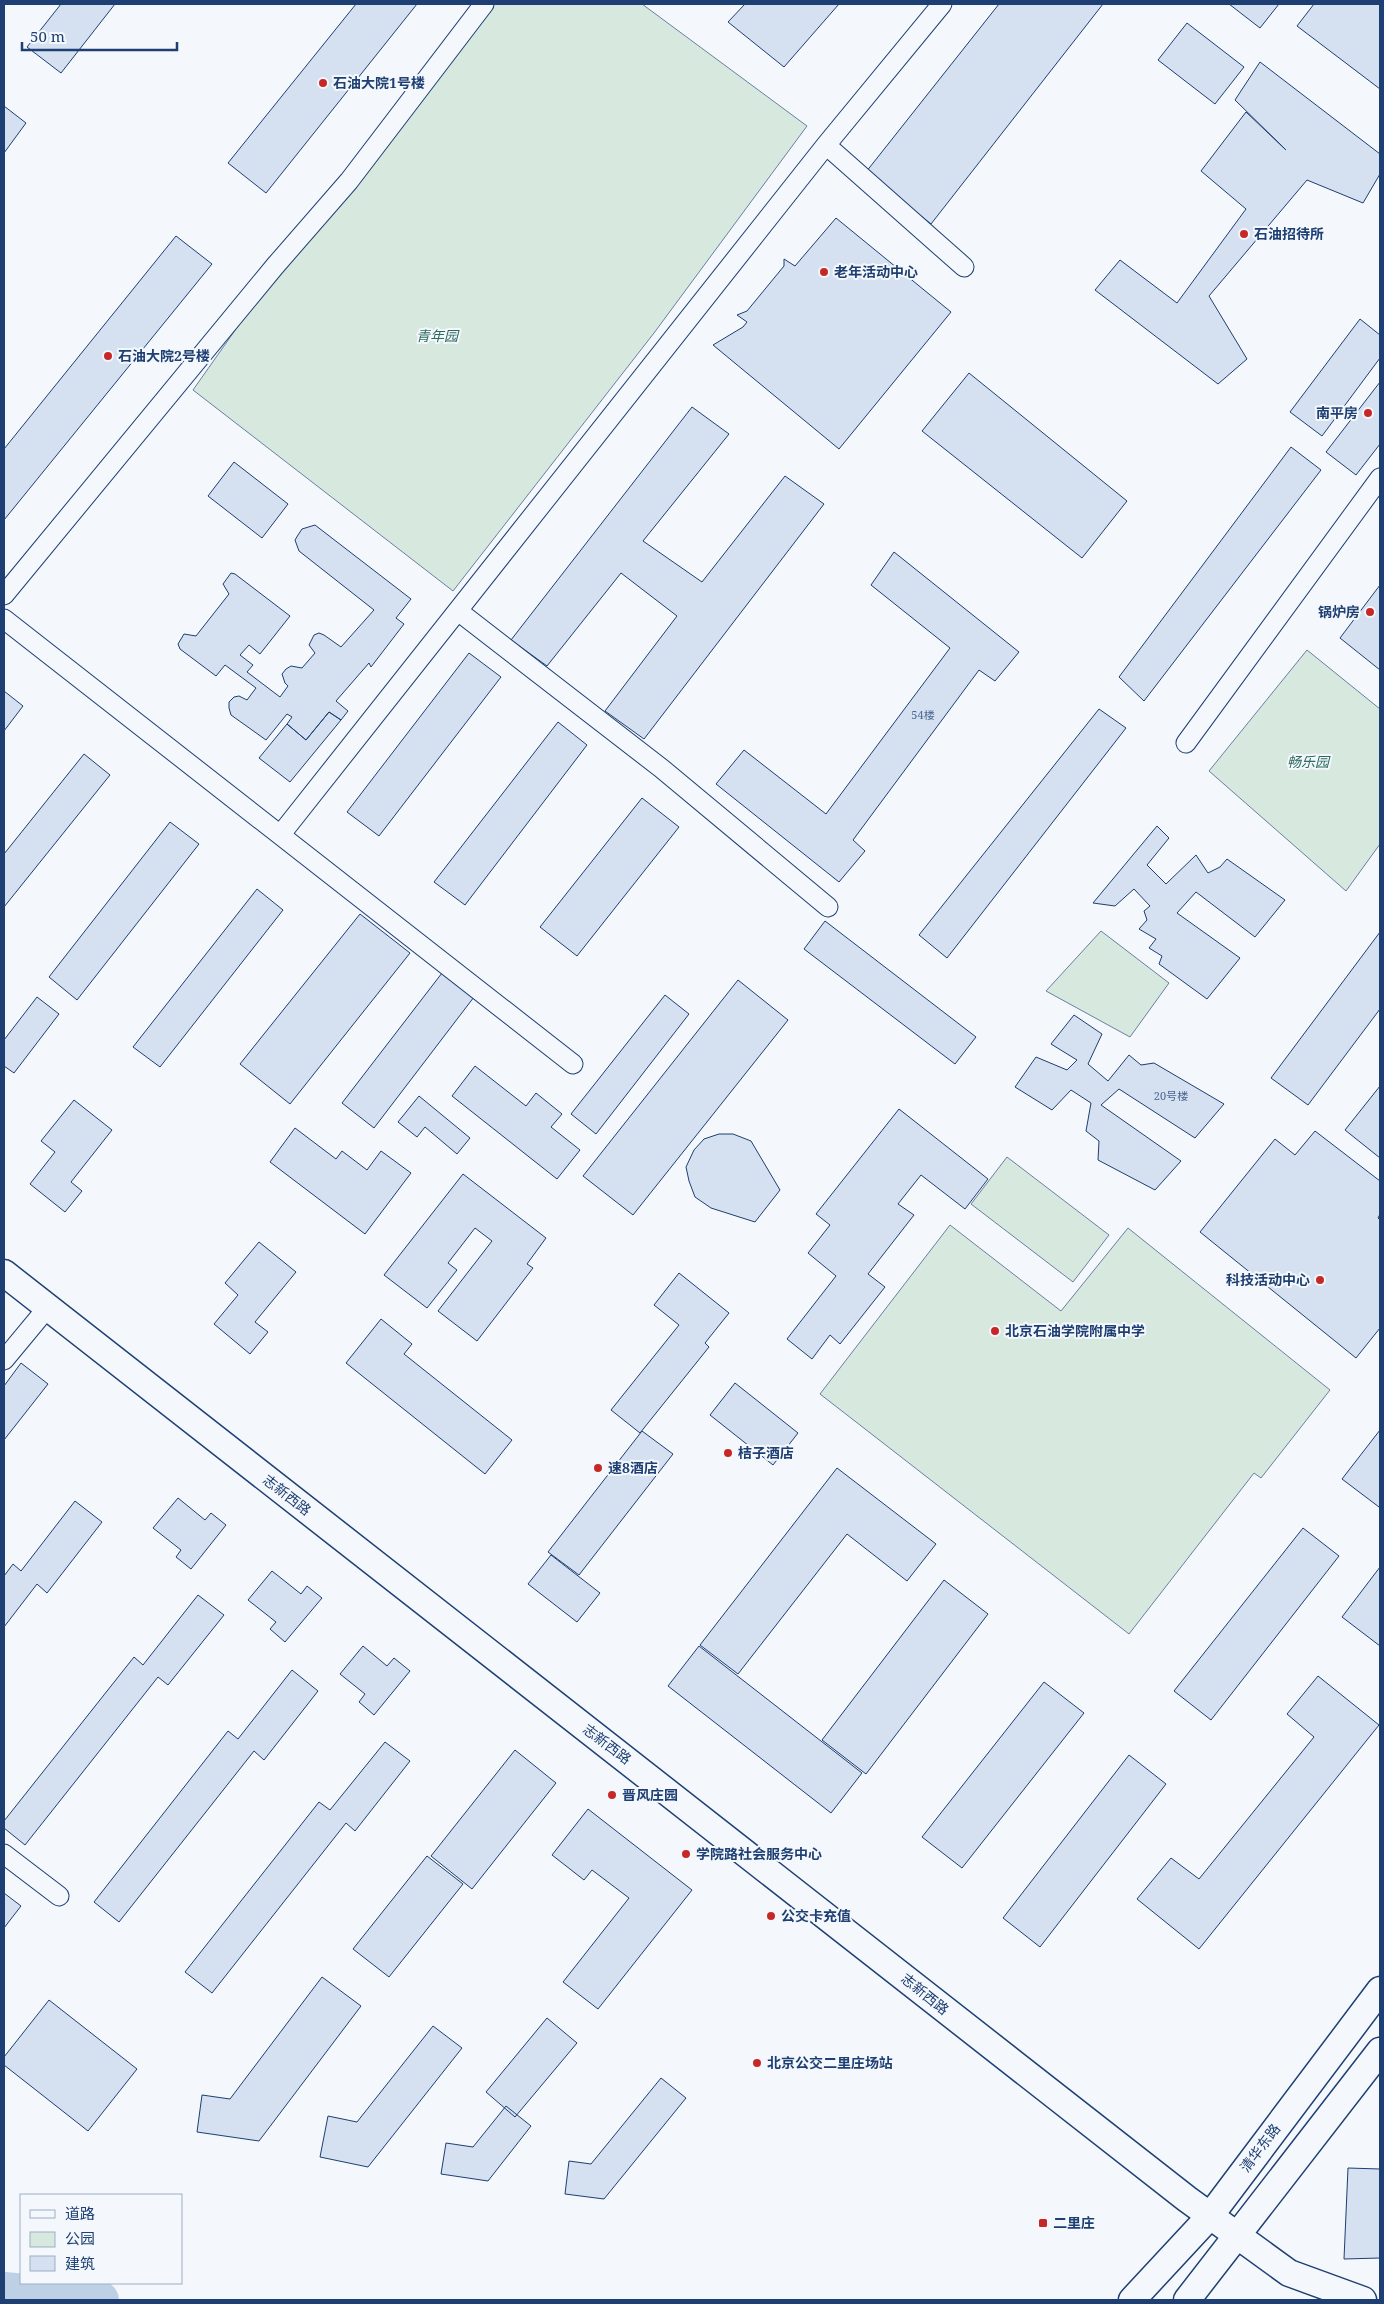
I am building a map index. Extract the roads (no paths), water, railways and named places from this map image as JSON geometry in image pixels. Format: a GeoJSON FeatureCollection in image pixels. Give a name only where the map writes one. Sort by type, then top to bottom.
{"type":"FeatureCollection","features":[{"type":"Feature","properties":{"kind":"street"},"geometry":{"type":"LineString","coordinates":[[4,595],[275,266],[359,168],[484,4]]}},
{"type":"Feature","properties":{"kind":"street"},"geometry":{"type":"LineString","coordinates":[[281,834],[826,145],[942,4]]}},
{"type":"Feature","properties":{"kind":"street"},"geometry":{"type":"LineString","coordinates":[[826,145],[964,267]]}},
{"type":"Feature","properties":{"kind":"street"},"geometry":{"type":"LineString","coordinates":[[1186,742],[1380,478]]}},
{"type":"Feature","properties":{"kind":"street"},"geometry":{"type":"LineString","coordinates":[[458,611],[661,768],[828,907]]}},
{"type":"Feature","properties":{"kind":"street"},"geometry":{"type":"LineString","coordinates":[[4,619],[573,1064]]}},
{"type":"Feature","properties":{"kind":"street","name":"志新西路"},"geometry":{"type":"LineString","coordinates":[[4,1273],[1210,2216],[1289,2273],[1363,2300]]}},
{"type":"Feature","properties":{"kind":"street"},"geometry":{"type":"LineString","coordinates":[[4,1360],[48,1306]]}},
{"type":"Feature","properties":{"kind":"street"},"geometry":{"type":"LineString","coordinates":[[4,1854],[59,1896]]}},
{"type":"Feature","properties":{"kind":"street","name":"清华东路"},"geometry":{"type":"LineString","coordinates":[[1132,2300],[1210,2216],[1380,1990]]}},
{"type":"Feature","properties":{"kind":"street"},"geometry":{"type":"LineString","coordinates":[[1187,2300],[1380,2051]]}},
{"type":"Feature","properties":{"kind":"waterway"},"geometry":{"type":"LineString","coordinates":[[4,2291],[100,2300]]}},
{"type":"Feature","properties":{"kind":"place","name":"石油大院1号楼"},"geometry":{"type":"Point","coordinates":[323,83]}},
{"type":"Feature","properties":{"kind":"place","name":"石油招待所"},"geometry":{"type":"Point","coordinates":[1244,234]}},
{"type":"Feature","properties":{"kind":"place","name":"老年活动中心"},"geometry":{"type":"Point","coordinates":[824,272]}},
{"type":"Feature","properties":{"kind":"place","name":"石油大院2号楼"},"geometry":{"type":"Point","coordinates":[108,356]}},
{"type":"Feature","properties":{"kind":"place","name":"南平房"},"geometry":{"type":"Point","coordinates":[1368,413]}},
{"type":"Feature","properties":{"kind":"place","name":"锅炉房"},"geometry":{"type":"Point","coordinates":[1370,612]}},
{"type":"Feature","properties":{"kind":"place","name":"科技活动中心"},"geometry":{"type":"Point","coordinates":[1320,1280]}},
{"type":"Feature","properties":{"kind":"place","name":"北京石油学院附属中学"},"geometry":{"type":"Point","coordinates":[995,1331]}},
{"type":"Feature","properties":{"kind":"place","name":"桔子酒店"},"geometry":{"type":"Point","coordinates":[728,1453]}},
{"type":"Feature","properties":{"kind":"place","name":"速8酒店"},"geometry":{"type":"Point","coordinates":[598,1468]}},
{"type":"Feature","properties":{"kind":"place","name":"晋风庄园"},"geometry":{"type":"Point","coordinates":[612,1795]}},
{"type":"Feature","properties":{"kind":"place","name":"学院路社会服务中心"},"geometry":{"type":"Point","coordinates":[686,1854]}},
{"type":"Feature","properties":{"kind":"place","name":"公交卡充值"},"geometry":{"type":"Point","coordinates":[771,1916]}},
{"type":"Feature","properties":{"kind":"place","name":"北京公交二里庄场站"},"geometry":{"type":"Point","coordinates":[757,2063]}},
{"type":"Feature","properties":{"kind":"place","name":"二里庄"},"geometry":{"type":"Point","coordinates":[1043,2223]}},
{"type":"Feature","properties":{"kind":"park label","name":"青年园"},"geometry":{"type":"Point","coordinates":[437,336]}},
{"type":"Feature","properties":{"kind":"park label","name":"畅乐园"},"geometry":{"type":"Point","coordinates":[1308,762]}}]}
